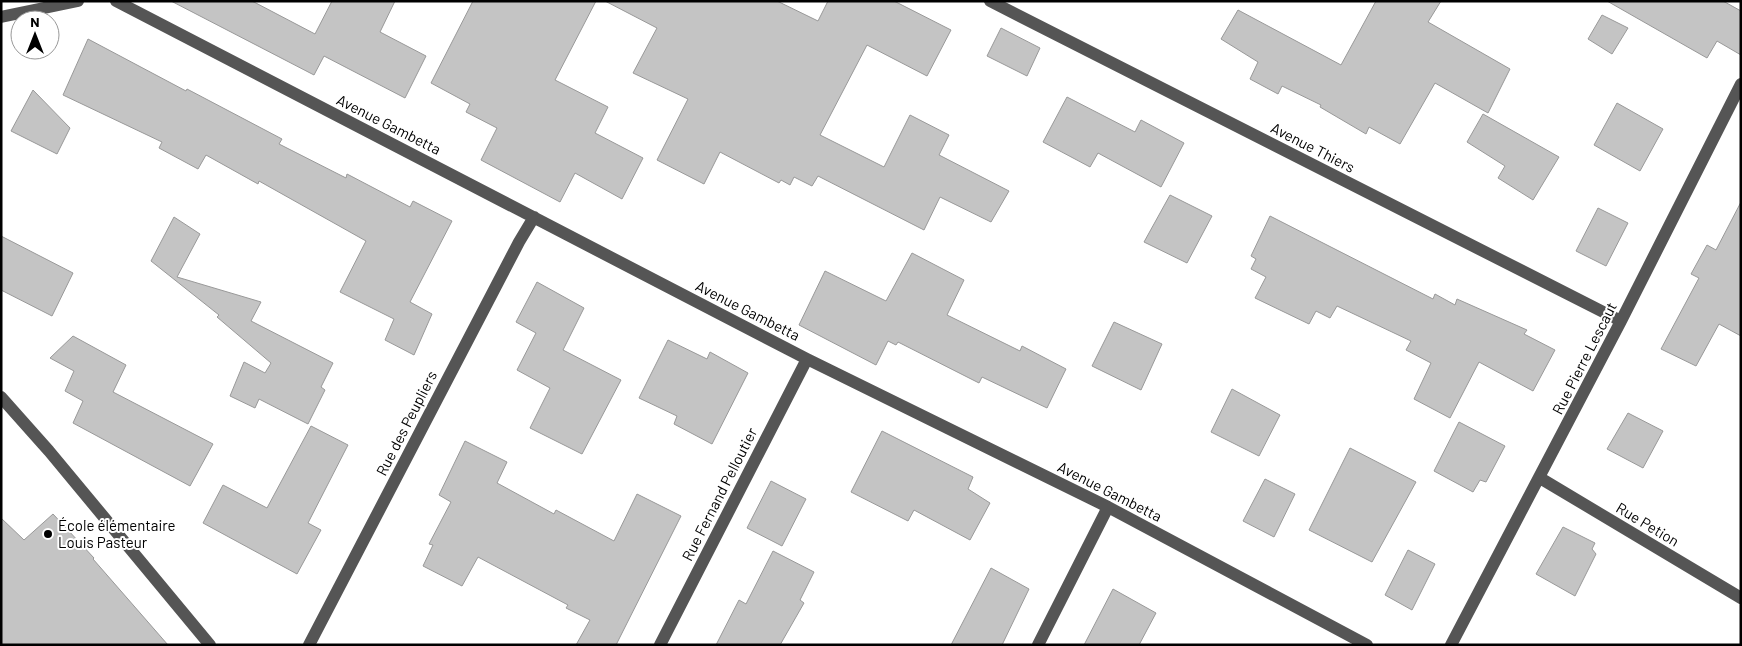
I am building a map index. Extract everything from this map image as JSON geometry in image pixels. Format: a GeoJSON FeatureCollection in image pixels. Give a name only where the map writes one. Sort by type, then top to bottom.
{"type":"FeatureCollection","features":[{"type":"Feature","properties":{"kind":"street"},"geometry":{"type":"LineString","coordinates":[[1,17],[78,1]]}},
{"type":"Feature","properties":{"kind":"street","name":"Avenue Gambetta"},"geometry":{"type":"LineString","coordinates":[[116,1],[808,358],[1108,507],[1367,645]]}},
{"type":"Feature","properties":{"kind":"street","name":"Avenue Thiers"},"geometry":{"type":"LineString","coordinates":[[990,1],[1621,321]]}},
{"type":"Feature","properties":{"kind":"street","name":"Rue Pierre Lescaut"},"geometry":{"type":"LineString","coordinates":[[1451,645],[1540,478],[1741,84]]}},
{"type":"Feature","properties":{"kind":"street","name":"Rue des Peupliers"},"geometry":{"type":"LineString","coordinates":[[309,645],[534,216]]}},
{"type":"Feature","properties":{"kind":"street","name":"Rue Fernand Pelloutier"},"geometry":{"type":"LineString","coordinates":[[660,645],[808,358]]}},
{"type":"Feature","properties":{"kind":"street"},"geometry":{"type":"LineString","coordinates":[[1,397],[49,450],[210,645]]}},
{"type":"Feature","properties":{"kind":"street","name":"Rue Petion"},"geometry":{"type":"LineString","coordinates":[[1540,478],[1741,598]]}},
{"type":"Feature","properties":{"kind":"street"},"geometry":{"type":"LineString","coordinates":[[1038,645],[1108,507]]}},
{"type":"Feature","properties":{"kind":"building"},"geometry":{"type":"Polygon","coordinates":[[[171,1],[252,1],[315,34],[332,1],[395,1],[380,32],[426,56],[405,98],[324,56],[314,75],[171,1]]]}},
{"type":"Feature","properties":{"kind":"building"},"geometry":{"type":"Polygon","coordinates":[[[473,1],[596,1],[555,80],[608,107],[595,133],[643,158],[622,199],[575,173],[560,202],[481,160],[497,128],[466,112],[470,104],[431,83],[473,1]]]}},
{"type":"Feature","properties":{"kind":"building"},"geometry":{"type":"Polygon","coordinates":[[[605,1],[777,1],[818,21],[828,1],[894,1],[951,30],[927,76],[867,45],[820,135],[884,167],[910,115],[949,135],[939,155],[1009,191],[991,222],[940,197],[924,230],[818,176],[812,186],[794,177],[790,185],[781,180],[779,183],[720,152],[704,184],[657,160],[688,99],[633,73],[657,28],[605,1]]]}},
{"type":"Feature","properties":{"kind":"building"},"geometry":{"type":"Polygon","coordinates":[[[1376,1],[1441,1],[1428,22],[1510,69],[1488,113],[1435,83],[1400,144],[1369,127],[1366,134],[1320,107],[1321,105],[1282,86],[1278,94],[1250,79],[1258,62],[1221,39],[1238,10],[1341,65],[1376,1]]]}},
{"type":"Feature","properties":{"kind":"building"},"geometry":{"type":"Polygon","coordinates":[[[1607,1],[1723,1],[1741,11],[1741,55],[1717,41],[1707,58],[1607,1]]]}},
{"type":"Feature","properties":{"kind":"building"},"geometry":{"type":"Polygon","coordinates":[[[1602,15],[1628,28],[1612,54],[1588,39],[1602,15]]]}},
{"type":"Feature","properties":{"kind":"building"},"geometry":{"type":"Polygon","coordinates":[[[1001,28],[1040,48],[1027,76],[987,56],[1001,28]]]}},
{"type":"Feature","properties":{"kind":"building"},"geometry":{"type":"Polygon","coordinates":[[[88,39],[282,139],[279,144],[346,178],[347,174],[410,207],[413,201],[452,221],[410,302],[432,314],[414,355],[385,340],[394,319],[340,292],[366,241],[259,181],[258,184],[206,155],[198,169],[159,148],[162,142],[63,95],[88,39]]]}},
{"type":"Feature","properties":{"kind":"building"},"geometry":{"type":"Polygon","coordinates":[[[33,90],[70,128],[57,154],[11,131],[33,90]]]}},
{"type":"Feature","properties":{"kind":"building"},"geometry":{"type":"Polygon","coordinates":[[[1067,97],[1135,132],[1141,120],[1184,143],[1161,187],[1098,153],[1090,167],[1043,142],[1067,97]]]}},
{"type":"Feature","properties":{"kind":"building"},"geometry":{"type":"Polygon","coordinates":[[[1617,103],[1663,129],[1640,171],[1594,145],[1617,103]]]}},
{"type":"Feature","properties":{"kind":"building"},"geometry":{"type":"Polygon","coordinates":[[[1483,114],[1559,157],[1533,200],[1498,178],[1505,166],[1467,142],[1483,114]]]}},
{"type":"Feature","properties":{"kind":"building"},"geometry":{"type":"Polygon","coordinates":[[[1170,195],[1212,216],[1187,263],[1144,242],[1170,195]]]}},
{"type":"Feature","properties":{"kind":"building"},"geometry":{"type":"Polygon","coordinates":[[[1741,202],[1741,336],[1719,324],[1696,366],[1661,349],[1699,278],[1691,274],[1707,245],[1716,250],[1741,202]]]}},
{"type":"Feature","properties":{"kind":"building"},"geometry":{"type":"Polygon","coordinates":[[[1598,208],[1628,223],[1606,266],[1576,251],[1598,208]]]}},
{"type":"Feature","properties":{"kind":"building"},"geometry":{"type":"Polygon","coordinates":[[[1270,216],[1433,299],[1435,294],[1455,305],[1457,299],[1527,330],[1524,334],[1555,350],[1533,391],[1479,362],[1450,418],[1414,399],[1431,363],[1406,350],[1411,341],[1337,306],[1330,318],[1316,311],[1309,324],[1255,298],[1266,277],[1251,269],[1256,259],[1251,256],[1270,216]]]}},
{"type":"Feature","properties":{"kind":"building"},"geometry":{"type":"Polygon","coordinates":[[[174,217],[200,234],[177,277],[261,302],[251,321],[333,363],[321,387],[325,390],[308,424],[259,399],[255,408],[230,396],[244,362],[265,373],[271,363],[217,317],[219,315],[151,261],[174,217]]]}},
{"type":"Feature","properties":{"kind":"building"},"geometry":{"type":"Polygon","coordinates":[[[1,236],[73,273],[52,316],[1,290],[1,236]]]}},
{"type":"Feature","properties":{"kind":"building"},"geometry":{"type":"Polygon","coordinates":[[[912,253],[964,280],[947,315],[1020,351],[1022,346],[1066,369],[1047,408],[982,377],[979,383],[898,342],[896,345],[888,341],[876,365],[799,325],[825,271],[886,301],[912,253]]]}},
{"type":"Feature","properties":{"kind":"building"},"geometry":{"type":"Polygon","coordinates":[[[537,282],[584,308],[563,350],[621,380],[582,454],[530,428],[550,388],[517,370],[536,333],[516,322],[537,282]]]}},
{"type":"Feature","properties":{"kind":"building"},"geometry":{"type":"Polygon","coordinates":[[[1114,322],[1162,344],[1141,390],[1092,366],[1114,322]]]}},
{"type":"Feature","properties":{"kind":"building"},"geometry":{"type":"Polygon","coordinates":[[[73,336],[126,365],[113,392],[213,444],[190,486],[73,423],[83,401],[65,391],[74,371],[50,358],[73,336]]]}},
{"type":"Feature","properties":{"kind":"building"},"geometry":{"type":"Polygon","coordinates":[[[668,340],[707,359],[710,352],[748,373],[712,444],[674,424],[677,416],[639,398],[668,340]]]}},
{"type":"Feature","properties":{"kind":"building"},"geometry":{"type":"Polygon","coordinates":[[[1232,389],[1280,415],[1259,456],[1211,432],[1232,389]]]}},
{"type":"Feature","properties":{"kind":"building"},"geometry":{"type":"Polygon","coordinates":[[[1628,413],[1663,431],[1643,468],[1607,449],[1628,413]]]}},
{"type":"Feature","properties":{"kind":"building"},"geometry":{"type":"Polygon","coordinates":[[[1459,422],[1505,446],[1486,482],[1480,480],[1473,492],[1434,471],[1459,422]]]}},
{"type":"Feature","properties":{"kind":"building"},"geometry":{"type":"Polygon","coordinates":[[[311,426],[348,445],[308,523],[321,530],[297,574],[203,523],[223,485],[267,508],[311,426]]]}},
{"type":"Feature","properties":{"kind":"building"},"geometry":{"type":"Polygon","coordinates":[[[882,431],[973,477],[968,489],[990,503],[970,540],[914,510],[908,521],[851,492],[882,431]]]}},
{"type":"Feature","properties":{"kind":"building"},"geometry":{"type":"Polygon","coordinates":[[[465,441],[507,462],[497,483],[554,514],[556,510],[614,541],[637,494],[681,516],[616,645],[576,645],[590,620],[566,608],[568,605],[478,557],[462,586],[423,566],[433,545],[429,544],[451,502],[439,495],[465,441]]]}},
{"type":"Feature","properties":{"kind":"building"},"geometry":{"type":"Polygon","coordinates":[[[1350,448],[1416,482],[1372,562],[1309,530],[1350,448]]]}},
{"type":"Feature","properties":{"kind":"building"},"geometry":{"type":"Polygon","coordinates":[[[1265,479],[1295,494],[1274,537],[1243,521],[1265,479]]]}},
{"type":"Feature","properties":{"kind":"building"},"geometry":{"type":"Polygon","coordinates":[[[771,481],[806,499],[782,546],[747,528],[771,481]]]}},
{"type":"Feature","properties":{"kind":"building","name":"École élémentaire Louis Pasteur"},"geometry":{"type":"Polygon","coordinates":[[[53,514],[94,558],[168,645],[1,645],[1,518],[24,540],[53,514]]]}},
{"type":"Feature","properties":{"kind":"building"},"geometry":{"type":"Polygon","coordinates":[[[1563,527],[1595,543],[1592,549],[1596,554],[1575,596],[1536,574],[1563,527]]]}},
{"type":"Feature","properties":{"kind":"building"},"geometry":{"type":"Polygon","coordinates":[[[1408,550],[1435,564],[1412,610],[1385,595],[1408,550]]]}},
{"type":"Feature","properties":{"kind":"building"},"geometry":{"type":"Polygon","coordinates":[[[773,551],[814,572],[800,600],[804,603],[780,645],[716,645],[739,600],[746,604],[773,551]]]}},
{"type":"Feature","properties":{"kind":"building"},"geometry":{"type":"Polygon","coordinates":[[[991,568],[1029,589],[1002,645],[951,645],[991,568]]]}},
{"type":"Feature","properties":{"kind":"building"},"geometry":{"type":"Polygon","coordinates":[[[1113,589],[1156,613],[1139,645],[1084,645],[1113,589]]]}},
{"type":"Feature","properties":{"kind":"place","name":"École élémentaire Louis Pasteur"},"geometry":{"type":"Point","coordinates":[48,534]}}]}
